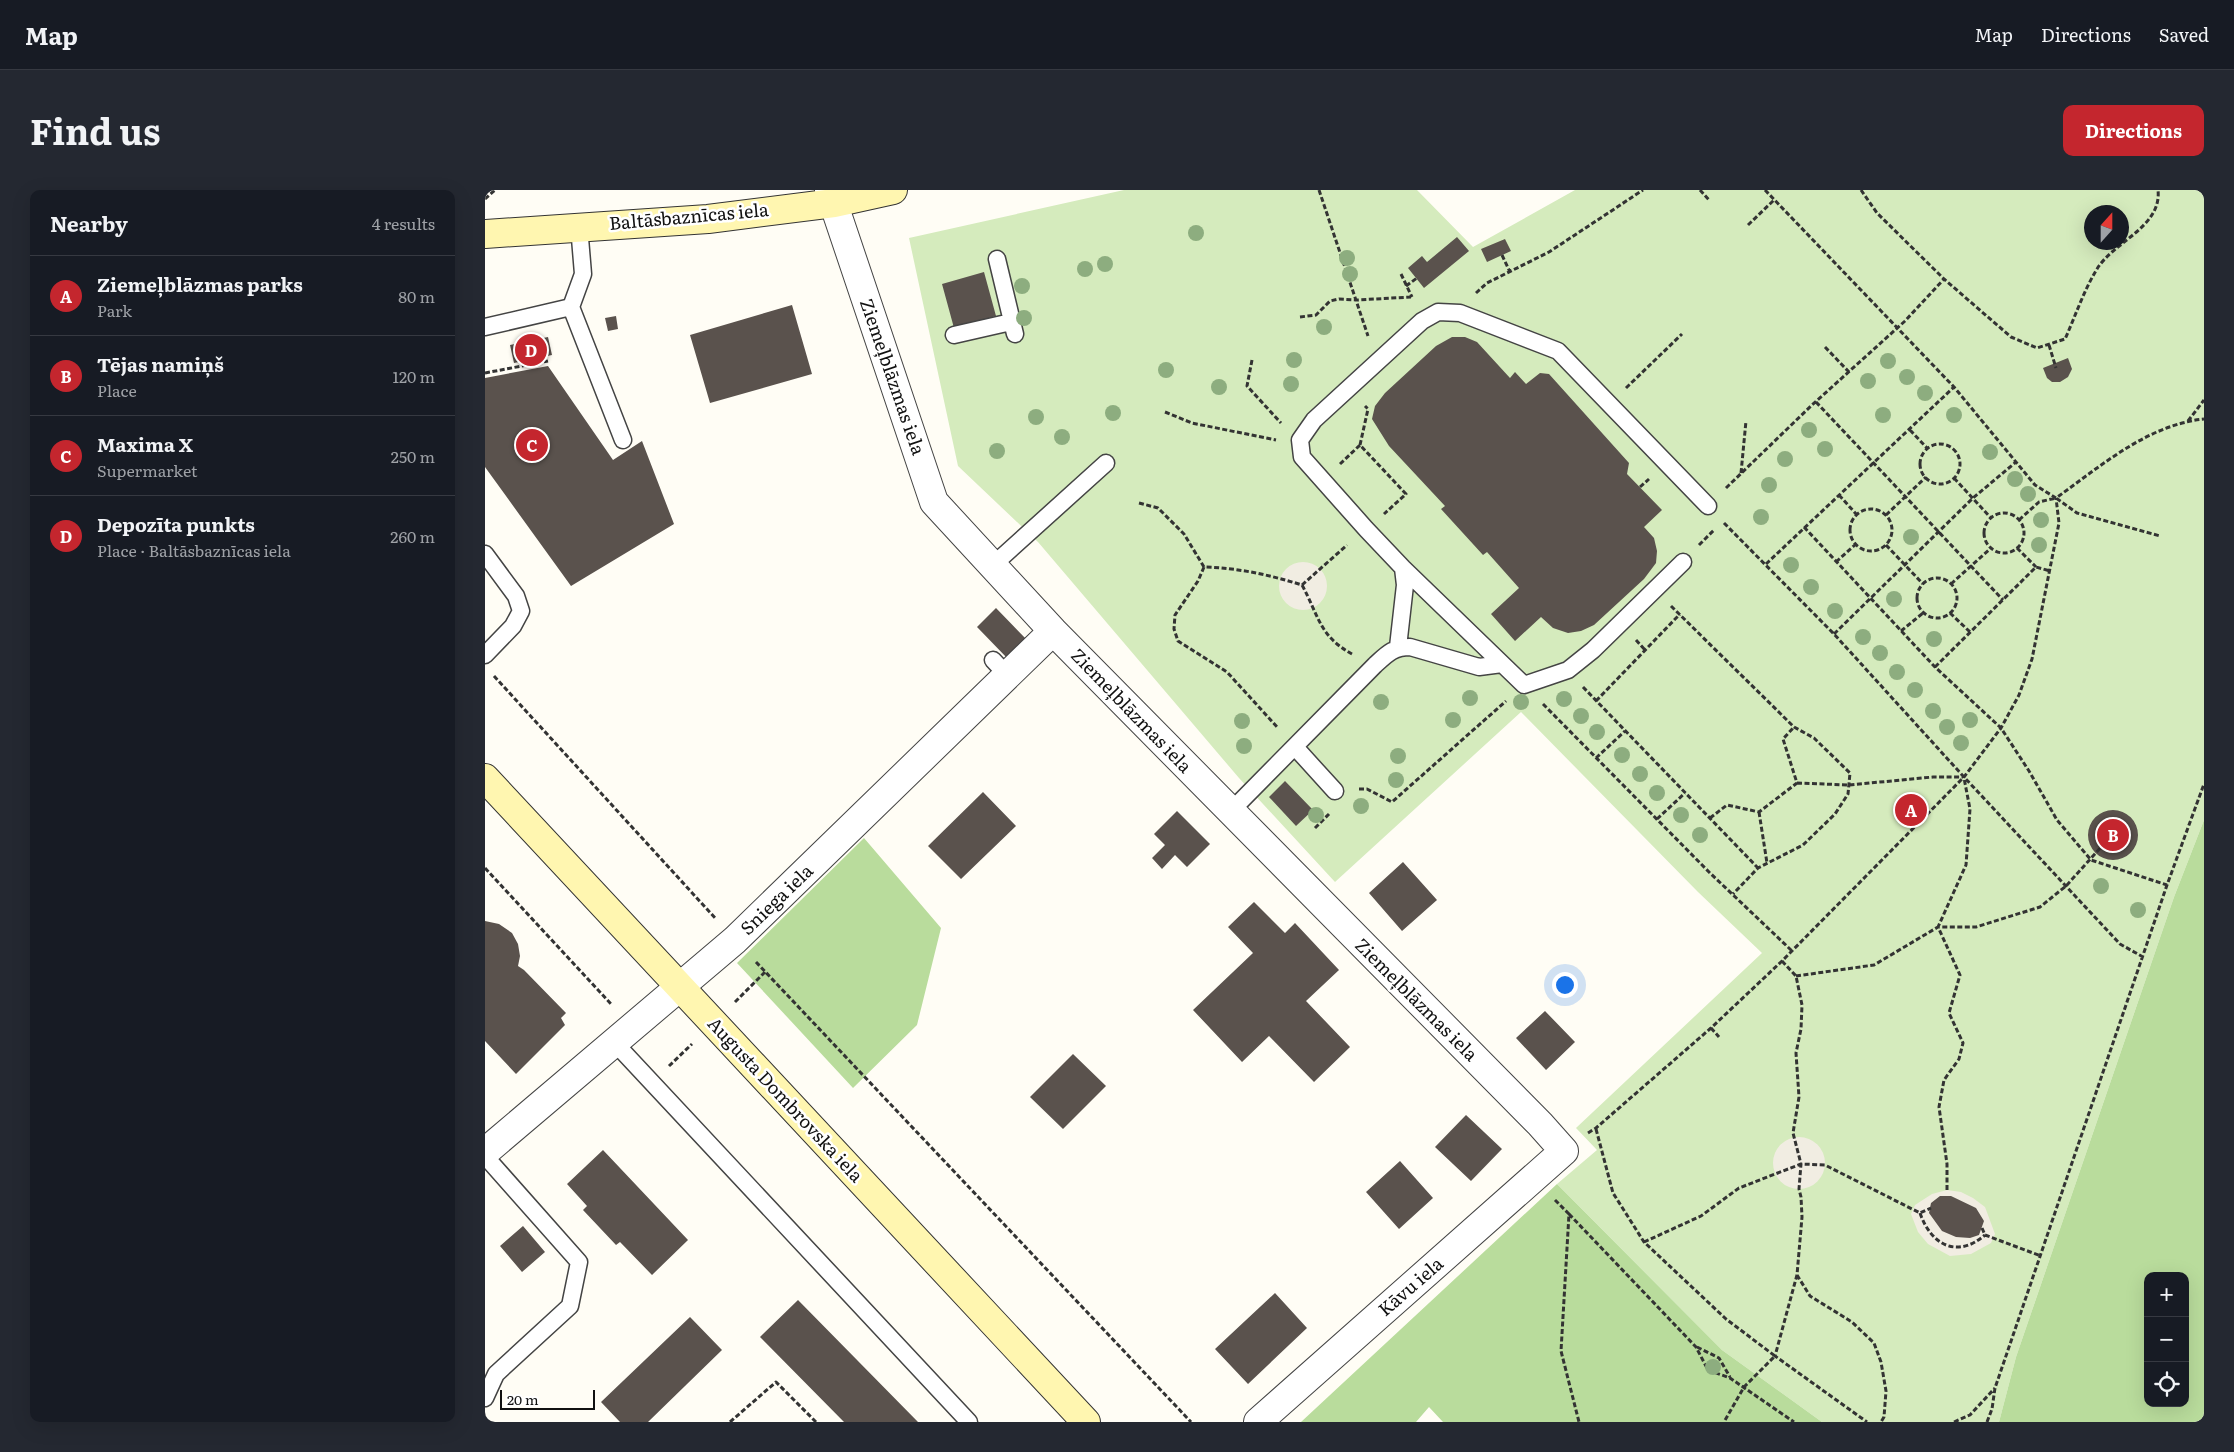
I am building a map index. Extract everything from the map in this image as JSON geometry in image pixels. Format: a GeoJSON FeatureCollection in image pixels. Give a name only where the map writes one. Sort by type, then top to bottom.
{"type":"FeatureCollection","features":[{"type":"Feature","properties":{"kind":"main road","name":"Baltāsbaznīcas iela"},"geometry":{"type":"LineString","coordinates":[[485,234],[579,226],[708,219],[831,196],[893,190]]}},
{"type":"Feature","properties":{"kind":"main road","name":"Augusta Dombrovska iela"},"geometry":{"type":"LineString","coordinates":[[485,778],[1086,1422]]}},
{"type":"Feature","properties":{"kind":"street","name":"Ziemeļblāzmas iela"},"geometry":{"type":"LineString","coordinates":[[831,196],[934,502],[1053,631],[1540,1124],[1564,1151]]}},
{"type":"Feature","properties":{"kind":"street","name":"Sniega iela"},"geometry":{"type":"LineString","coordinates":[[485,1152],[735,940],[1001,668],[1053,631]]}},
{"type":"Feature","properties":{"kind":"street","name":"Kāvu iela"},"geometry":{"type":"LineString","coordinates":[[1258,1422],[1564,1151]]}},
{"type":"Feature","properties":{"kind":"lane"},"geometry":{"type":"LineString","coordinates":[[579,226],[583,274],[571,306],[623,440]]}},
{"type":"Feature","properties":{"kind":"lane"},"geometry":{"type":"LineString","coordinates":[[954,335],[1013,328],[997,259]]}},
{"type":"Feature","properties":{"kind":"lane"},"geometry":{"type":"LineString","coordinates":[[485,327],[571,306]]}},
{"type":"Feature","properties":{"kind":"lane"},"geometry":{"type":"LineString","coordinates":[[1683,562],[1593,650],[1568,670],[1524,685],[1403,568],[1366,529],[1302,457],[1300,440],[1314,420],[1421,321],[1438,312],[1460,313],[1558,351],[1708,506]]}},
{"type":"Feature","properties":{"kind":"lane"},"geometry":{"type":"LineString","coordinates":[[992,566],[1106,463]]}},
{"type":"Feature","properties":{"kind":"lane"},"geometry":{"type":"LineString","coordinates":[[485,554],[516,596],[521,611],[513,626],[485,655]]}},
{"type":"Feature","properties":{"kind":"lane"},"geometry":{"type":"LineString","coordinates":[[1398,647],[1405,585],[1403,568]]}},
{"type":"Feature","properties":{"kind":"lane"},"geometry":{"type":"LineString","coordinates":[[1230,812],[1375,665],[1398,647],[1410,647],[1479,666],[1502,664]]}},
{"type":"Feature","properties":{"kind":"lane"},"geometry":{"type":"LineString","coordinates":[[1295,747],[1335,791]]}},
{"type":"Feature","properties":{"kind":"lane"},"geometry":{"type":"LineString","coordinates":[[623,1035],[969,1422]]}},
{"type":"Feature","properties":{"kind":"lane"},"geometry":{"type":"LineString","coordinates":[[485,1156],[579,1262],[571,1306],[496,1374],[485,1398]]}},
{"type":"Feature","properties":{"kind":"path"},"geometry":{"type":"LineString","coordinates":[[485,199],[495,190]]}},
{"type":"Feature","properties":{"kind":"path"},"geometry":{"type":"LineString","coordinates":[[1319,190],[1376,362]]}},
{"type":"Feature","properties":{"kind":"path"},"geometry":{"type":"LineString","coordinates":[[1460,313],[1473,295],[1487,283],[1549,252],[1643,190]]}},
{"type":"Feature","properties":{"kind":"path"},"geometry":{"type":"LineString","coordinates":[[1700,190],[1709,200]]}},
{"type":"Feature","properties":{"kind":"path"},"geometry":{"type":"LineString","coordinates":[[1765,190],[1954,387],[2035,485],[2077,513],[2160,536]]}},
{"type":"Feature","properties":{"kind":"path"},"geometry":{"type":"LineString","coordinates":[[1861,190],[1877,213],[1944,279],[2011,337],[2037,348],[2065,339],[2097,268],[2151,218],[2159,196],[2158,190]]}},
{"type":"Feature","properties":{"kind":"path"},"geometry":{"type":"LineString","coordinates":[[1748,225],[1774,200]]}},
{"type":"Feature","properties":{"kind":"path"},"geometry":{"type":"LineString","coordinates":[[1502,255],[1510,272]]}},
{"type":"Feature","properties":{"kind":"path"},"geometry":{"type":"LineString","coordinates":[[1406,286],[1417,278]]}},
{"type":"Feature","properties":{"kind":"path"},"geometry":{"type":"LineString","coordinates":[[1944,279],[1898,328],[1816,402],[1708,506],[1834,634],[1963,777],[2120,944],[2143,957]]}},
{"type":"Feature","properties":{"kind":"path"},"geometry":{"type":"LineString","coordinates":[[1300,317],[1315,316],[1331,301],[1412,297]]}},
{"type":"Feature","properties":{"kind":"path"},"geometry":{"type":"LineString","coordinates":[[1610,404],[1682,334]]}},
{"type":"Feature","properties":{"kind":"path"},"geometry":{"type":"LineString","coordinates":[[2049,345],[2056,368]]}},
{"type":"Feature","properties":{"kind":"path"},"geometry":{"type":"LineString","coordinates":[[1825,347],[1849,372]]}},
{"type":"Feature","properties":{"kind":"path"},"geometry":{"type":"LineString","coordinates":[[1252,360],[1247,386],[1283,425]]}},
{"type":"Feature","properties":{"kind":"path"},"geometry":{"type":"LineString","coordinates":[[485,373],[547,361]]}},
{"type":"Feature","properties":{"kind":"path"},"geometry":{"type":"LineString","coordinates":[[1323,480],[1360,445],[1369,409],[1349,387]]}},
{"type":"Feature","properties":{"kind":"path"},"geometry":{"type":"LineString","coordinates":[[1766,564],[1954,387]]}},
{"type":"Feature","properties":{"kind":"path"},"geometry":{"type":"LineString","coordinates":[[2189,421],[2204,400]]}},
{"type":"Feature","properties":{"kind":"path"},"geometry":{"type":"LineString","coordinates":[[1816,402],[2003,600]]}},
{"type":"Feature","properties":{"kind":"path"},"geometry":{"type":"LineString","coordinates":[[1165,412],[1192,423],[1277,440]]}},
{"type":"Feature","properties":{"kind":"path"},"geometry":{"type":"LineString","coordinates":[[2019,520],[2039,502],[2056,498],[2146,435],[2189,421],[2204,419]]}},
{"type":"Feature","properties":{"kind":"path"},"geometry":{"type":"LineString","coordinates":[[1741,473],[1746,421]]}},
{"type":"Feature","properties":{"kind":"path"},"geometry":{"type":"LineString","coordinates":[[1910,430],[1927,448]]}},
{"type":"Feature","properties":{"kind":"path"},"geometry":{"type":"LineString","coordinates":[[1944,444],[1955,450],[1960,461],[1958,473],[1954,478],[1941,484],[1935,483],[1926,477],[1920,462],[1927,448],[1944,444]]}},
{"type":"Feature","properties":{"kind":"path"},"geometry":{"type":"LineString","coordinates":[[1360,445],[1406,494],[1366,529]]}},
{"type":"Feature","properties":{"kind":"path"},"geometry":{"type":"LineString","coordinates":[[1834,634],[1973,498],[2015,462]]}},
{"type":"Feature","properties":{"kind":"path"},"geometry":{"type":"LineString","coordinates":[[1886,515],[1926,477]]}},
{"type":"Feature","properties":{"kind":"path"},"geometry":{"type":"LineString","coordinates":[[1954,478],[1991,518]]}},
{"type":"Feature","properties":{"kind":"path"},"geometry":{"type":"LineString","coordinates":[[1839,495],[1857,515]]}},
{"type":"Feature","properties":{"kind":"path"},"geometry":{"type":"LineString","coordinates":[[1564,1151],[1582,1136],[1596,1128],[1711,1028],[1782,961],[1963,777],[2001,728],[2019,695],[2031,659],[2059,523],[2056,498]]}},
{"type":"Feature","properties":{"kind":"path"},"geometry":{"type":"LineString","coordinates":[[1139,502],[1158,508],[1184,534],[1204,567]]}},
{"type":"Feature","properties":{"kind":"path"},"geometry":{"type":"LineString","coordinates":[[1868,509],[1875,509],[1886,515],[1890,521],[1892,534],[1886,545],[1872,551],[1865,550],[1855,544],[1850,528],[1857,515],[1868,509]]}},
{"type":"Feature","properties":{"kind":"path"},"geometry":{"type":"LineString","coordinates":[[2003,513],[2015,516],[2019,520],[2023,526],[2024,538],[2017,548],[2004,553],[1991,548],[1987,543],[1984,530],[1991,518],[2003,513]]}},
{"type":"Feature","properties":{"kind":"path"},"geometry":{"type":"LineString","coordinates":[[1683,562],[1722,522]]}},
{"type":"Feature","properties":{"kind":"path"},"geometry":{"type":"LineString","coordinates":[[1804,527],[1935,667],[2001,728],[2029,771],[2057,820],[2091,860],[2167,885]]}},
{"type":"Feature","properties":{"kind":"path"},"geometry":{"type":"LineString","coordinates":[[1302,585],[1349,543]]}},
{"type":"Feature","properties":{"kind":"path"},"geometry":{"type":"LineString","coordinates":[[1835,562],[1855,544]]}},
{"type":"Feature","properties":{"kind":"path"},"geometry":{"type":"LineString","coordinates":[[1886,545],[1923,584]]}},
{"type":"Feature","properties":{"kind":"path"},"geometry":{"type":"LineString","coordinates":[[1951,584],[1991,548]]}},
{"type":"Feature","properties":{"kind":"path"},"geometry":{"type":"LineString","coordinates":[[2017,548],[2036,567],[2050,572]]}},
{"type":"Feature","properties":{"kind":"path"},"geometry":{"type":"LineString","coordinates":[[1204,567],[1256,572],[1302,585],[1323,630],[1331,641],[1341,648]]}},
{"type":"Feature","properties":{"kind":"path"},"geometry":{"type":"LineString","coordinates":[[1204,567],[1198,581],[1175,616],[1174,629],[1178,641],[1227,672],[1249,694],[1295,747]]}},
{"type":"Feature","properties":{"kind":"path"},"geometry":{"type":"LineString","coordinates":[[1935,667],[2036,567]]}},
{"type":"Feature","properties":{"kind":"path"},"geometry":{"type":"LineString","coordinates":[[1934,578],[1940,578],[1951,584],[1957,596],[1950,613],[1938,618],[1931,618],[1923,612],[1917,603],[1917,596],[1923,584],[1934,578]]}},
{"type":"Feature","properties":{"kind":"path"},"geometry":{"type":"LineString","coordinates":[[1655,589],[1794,727],[1815,738],[1850,773],[1848,794],[1835,814],[1803,845],[1758,868],[1733,894]]}},
{"type":"Feature","properties":{"kind":"path"},"geometry":{"type":"LineString","coordinates":[[1901,631],[1923,612]]}},
{"type":"Feature","properties":{"kind":"path"},"geometry":{"type":"LineString","coordinates":[[1950,613],[1969,632]]}},
{"type":"Feature","properties":{"kind":"path"},"geometry":{"type":"LineString","coordinates":[[1596,701],[1680,614]]}},
{"type":"Feature","properties":{"kind":"path"},"geometry":{"type":"LineString","coordinates":[[1568,670],[1758,868]]}},
{"type":"Feature","properties":{"kind":"path"},"geometry":{"type":"LineString","coordinates":[[492,674],[735,940],[1191,1422]]}},
{"type":"Feature","properties":{"kind":"path"},"geometry":{"type":"LineString","coordinates":[[1335,791],[1367,789],[1392,802],[1524,685],[1791,950]]}},
{"type":"Feature","properties":{"kind":"path"},"geometry":{"type":"LineString","coordinates":[[1794,727],[1783,739],[1797,783]]}},
{"type":"Feature","properties":{"kind":"path"},"geometry":{"type":"LineString","coordinates":[[1596,758],[1625,731]]}},
{"type":"Feature","properties":{"kind":"path"},"geometry":{"type":"LineString","coordinates":[[1709,818],[1727,805],[1759,812],[1797,783],[1849,785],[1963,777]]}},
{"type":"Feature","properties":{"kind":"path"},"geometry":{"type":"LineString","coordinates":[[1947,1190],[1947,1164],[1939,1107],[1944,1080],[1959,1059],[1963,1043],[1949,1013],[1960,975],[1938,927],[1966,866],[1970,809],[1963,777]]}},
{"type":"Feature","properties":{"kind":"path"},"geometry":{"type":"LineString","coordinates":[[1987,1422],[1993,1409],[1995,1388],[2167,885],[2204,784]]}},
{"type":"Feature","properties":{"kind":"path"},"geometry":{"type":"LineString","coordinates":[[1657,819],[1685,792]]}},
{"type":"Feature","properties":{"kind":"path"},"geometry":{"type":"LineString","coordinates":[[1759,812],[1767,863]]}},
{"type":"Feature","properties":{"kind":"path"},"geometry":{"type":"LineString","coordinates":[[1796,976],[1874,965],[1938,927],[1976,927],[2040,907],[2066,886],[2112,835]]}},
{"type":"Feature","properties":{"kind":"path"},"geometry":{"type":"LineString","coordinates":[[485,868],[623,1035]]}},
{"type":"Feature","properties":{"kind":"path"},"geometry":{"type":"LineString","coordinates":[[1725,1422],[1744,1387],[1775,1356],[1797,1275],[1802,1217],[1799,1189],[1801,1164],[1793,1133],[1799,1097],[1796,1053],[1801,1029],[1802,1005],[1796,976],[1782,961]]}},
{"type":"Feature","properties":{"kind":"path"},"geometry":{"type":"LineString","coordinates":[[1711,1028],[1719,1037]]}},
{"type":"Feature","properties":{"kind":"path"},"geometry":{"type":"LineString","coordinates":[[1596,1128],[1613,1193],[1644,1242],[1726,1319],[1867,1422]]}},
{"type":"Feature","properties":{"kind":"path"},"geometry":{"type":"LineString","coordinates":[[1644,1242],[1701,1216],[1739,1188],[1801,1164],[1825,1165],[1920,1213],[1932,1235],[1957,1248],[1974,1244],[1985,1235]]}},
{"type":"Feature","properties":{"kind":"path"},"geometry":{"type":"LineString","coordinates":[[1551,1196],[1696,1347],[1708,1370],[1730,1378],[1793,1422]]}},
{"type":"Feature","properties":{"kind":"path"},"geometry":{"type":"LineString","coordinates":[[1920,1213],[1931,1208]]}},
{"type":"Feature","properties":{"kind":"path"},"geometry":{"type":"LineString","coordinates":[[1569,1214],[1561,1350],[1579,1422]]}},
{"type":"Feature","properties":{"kind":"path"},"geometry":{"type":"LineString","coordinates":[[1982,1228],[1985,1235],[2041,1256]]}},
{"type":"Feature","properties":{"kind":"path"},"geometry":{"type":"LineString","coordinates":[[1797,1275],[1810,1296],[1851,1322],[1874,1343],[1881,1362],[1886,1390],[1884,1417],[1881,1422]]}},
{"type":"Feature","properties":{"kind":"path"},"geometry":{"type":"LineString","coordinates":[[1696,1347],[1719,1358],[1730,1378]]}},
{"type":"Feature","properties":{"kind":"path"},"geometry":{"type":"LineString","coordinates":[[730,1422],[776,1382],[816,1422]]}},
{"type":"Feature","properties":{"kind":"path"},"geometry":{"type":"LineString","coordinates":[[1954,1422],[1971,1415],[1995,1388]]}},
{"type":"Feature","properties":{"kind":"green space"},"geometry":{"type":"Polygon","coordinates":[[[1124,190],[1417,190],[1473,247],[1575,190],[2204,190],[2204,820],[2174,897],[2016,1357],[1999,1422],[1822,1422],[1722,1350],[1557,1184],[1597,1150],[1576,1128],[1762,953],[1698,892],[1521,712],[1335,882],[1239,778],[1038,542],[958,466],[909,238],[1124,190]]]}},
{"type":"Feature","properties":{"kind":"green space"},"geometry":{"type":"Polygon","coordinates":[[[2204,820],[2204,1422],[1999,1422],[2016,1357],[2174,897],[2204,820]]]}},
{"type":"Feature","properties":{"kind":"green space"},"geometry":{"type":"Polygon","coordinates":[[[864,838],[941,928],[917,1025],[853,1088],[737,963],[864,838]]]}},
{"type":"Feature","properties":{"kind":"green space"},"geometry":{"type":"Polygon","coordinates":[[[1557,1184],[1722,1350],[1822,1422],[1443,1422],[1429,1407],[1416,1422],[1301,1422],[1557,1184]]]}},
{"type":"Feature","properties":{"kind":"shaded area"},"geometry":{"type":"Polygon","coordinates":[[[1303,562],[1312,564],[1320,569],[1325,577],[1327,586],[1325,595],[1320,603],[1312,608],[1303,610],[1294,608],[1286,603],[1281,595],[1279,586],[1281,577],[1286,569],[1294,564],[1303,562]]]}},
{"type":"Feature","properties":{"kind":"shaded area"},"geometry":{"type":"Polygon","coordinates":[[[1799,1137],[1809,1139],[1817,1145],[1823,1153],[1825,1163],[1823,1173],[1817,1181],[1809,1187],[1799,1189],[1789,1187],[1781,1181],[1775,1173],[1773,1163],[1775,1153],[1781,1145],[1789,1139],[1799,1137]]]}},
{"type":"Feature","properties":{"kind":"shaded area"},"geometry":{"type":"Polygon","coordinates":[[[1947,1190],[1961,1192],[1985,1207],[1995,1234],[1991,1243],[1971,1254],[1950,1256],[1928,1244],[1918,1232],[1911,1214],[1915,1205],[1932,1194],[1947,1190]]]}},
{"type":"Feature","properties":{"kind":"building"},"geometry":{"type":"Polygon","coordinates":[[[1457,237],[1469,251],[1424,288],[1408,268],[1422,256],[1427,262],[1457,237]]]}},
{"type":"Feature","properties":{"kind":"building"},"geometry":{"type":"Polygon","coordinates":[[[1505,239],[1511,251],[1487,262],[1481,249],[1505,239]]]}},
{"type":"Feature","properties":{"kind":"building"},"geometry":{"type":"Polygon","coordinates":[[[984,272],[996,316],[954,328],[942,284],[984,272]]]}},
{"type":"Feature","properties":{"kind":"building"},"geometry":{"type":"Polygon","coordinates":[[[792,305],[812,374],[710,403],[690,335],[792,305]]]}},
{"type":"Feature","properties":{"kind":"building"},"geometry":{"type":"Polygon","coordinates":[[[616,316],[618,329],[608,331],[605,318],[616,316]]]}},
{"type":"Feature","properties":{"kind":"building"},"geometry":{"type":"Polygon","coordinates":[[[548,337],[552,355],[514,363],[510,345],[548,337]]]}},
{"type":"Feature","properties":{"kind":"building"},"geometry":{"type":"Polygon","coordinates":[[[1452,337],[1465,337],[1477,342],[1510,378],[1515,372],[1526,384],[1540,373],[1549,374],[1629,463],[1627,474],[1662,510],[1644,527],[1654,538],[1657,551],[1656,563],[1644,579],[1594,625],[1581,631],[1568,633],[1553,628],[1541,617],[1515,641],[1491,614],[1519,588],[1487,552],[1483,555],[1441,509],[1445,506],[1389,446],[1372,419],[1375,406],[1385,393],[1436,346],[1452,337]]]}},
{"type":"Feature","properties":{"kind":"building"},"geometry":{"type":"Polygon","coordinates":[[[2068,358],[2072,369],[2068,377],[2060,382],[2052,382],[2047,378],[2043,368],[2068,358]]]}},
{"type":"Feature","properties":{"kind":"building"},"geometry":{"type":"Polygon","coordinates":[[[548,366],[613,460],[642,441],[674,524],[571,586],[485,467],[485,378],[548,366]]]}},
{"type":"Feature","properties":{"kind":"building"},"geometry":{"type":"Polygon","coordinates":[[[996,608],[1027,640],[1008,659],[977,627],[996,608]]]}},
{"type":"Feature","properties":{"kind":"building"},"geometry":{"type":"Polygon","coordinates":[[[1285,781],[1313,810],[1296,826],[1269,797],[1285,781]]]}},
{"type":"Feature","properties":{"kind":"building"},"geometry":{"type":"Polygon","coordinates":[[[983,792],[1016,826],[961,879],[928,846],[983,792]]]}},
{"type":"Feature","properties":{"kind":"building"},"geometry":{"type":"Polygon","coordinates":[[[2113,810],[2122,812],[2133,821],[2138,835],[2136,844],[2127,855],[2113,860],[2104,858],[2093,849],[2088,835],[2090,826],[2099,815],[2113,810]]]}},
{"type":"Feature","properties":{"kind":"building"},"geometry":{"type":"Polygon","coordinates":[[[1177,811],[1210,844],[1187,867],[1175,855],[1162,869],[1152,858],[1165,845],[1154,834],[1177,811]]]}},
{"type":"Feature","properties":{"kind":"building"},"geometry":{"type":"Polygon","coordinates":[[[1403,862],[1437,900],[1402,931],[1369,893],[1403,862]]]}},
{"type":"Feature","properties":{"kind":"building"},"geometry":{"type":"Polygon","coordinates":[[[1254,902],[1285,933],[1295,923],[1339,970],[1306,1001],[1350,1047],[1314,1082],[1269,1036],[1242,1062],[1193,1010],[1253,953],[1228,927],[1254,902]]]}},
{"type":"Feature","properties":{"kind":"building"},"geometry":{"type":"Polygon","coordinates":[[[485,921],[499,924],[512,933],[518,944],[520,956],[518,966],[566,1013],[561,1018],[565,1025],[516,1074],[485,1041],[485,921]]]}},
{"type":"Feature","properties":{"kind":"building"},"geometry":{"type":"Polygon","coordinates":[[[1545,1011],[1575,1042],[1546,1070],[1516,1038],[1545,1011]]]}},
{"type":"Feature","properties":{"kind":"building"},"geometry":{"type":"Polygon","coordinates":[[[1073,1054],[1106,1086],[1063,1129],[1030,1097],[1073,1054]]]}},
{"type":"Feature","properties":{"kind":"building"},"geometry":{"type":"Polygon","coordinates":[[[1466,1115],[1502,1149],[1471,1181],[1435,1147],[1466,1115]]]}},
{"type":"Feature","properties":{"kind":"building"},"geometry":{"type":"Polygon","coordinates":[[[603,1150],[688,1240],[652,1275],[620,1242],[616,1245],[583,1210],[587,1206],[567,1184],[603,1150]]]}},
{"type":"Feature","properties":{"kind":"building"},"geometry":{"type":"Polygon","coordinates":[[[1400,1161],[1433,1198],[1399,1229],[1366,1192],[1400,1161]]]}},
{"type":"Feature","properties":{"kind":"building"},"geometry":{"type":"Polygon","coordinates":[[[1940,1196],[1951,1196],[1976,1208],[1984,1221],[1979,1235],[1970,1238],[1956,1237],[1942,1231],[1929,1213],[1931,1203],[1940,1196]]]}},
{"type":"Feature","properties":{"kind":"building"},"geometry":{"type":"Polygon","coordinates":[[[523,1226],[545,1252],[522,1272],[500,1246],[523,1226]]]}},
{"type":"Feature","properties":{"kind":"building"},"geometry":{"type":"Polygon","coordinates":[[[1275,1293],[1307,1328],[1248,1384],[1215,1349],[1275,1293]]]}},
{"type":"Feature","properties":{"kind":"building"},"geometry":{"type":"Polygon","coordinates":[[[798,1300],[918,1422],[844,1422],[760,1337],[798,1300]]]}},
{"type":"Feature","properties":{"kind":"building"},"geometry":{"type":"Polygon","coordinates":[[[690,1317],[722,1350],[648,1422],[620,1422],[601,1402],[690,1317]]]}},
{"type":"Feature","properties":{"kind":"place","name":"Depozīta punkts"},"geometry":{"type":"Point","coordinates":[531,350]}},
{"type":"Feature","properties":{"kind":"place","name":"Maxima X"},"geometry":{"type":"Point","coordinates":[532,445]}},
{"type":"Feature","properties":{"kind":"place","name":"Ziemeļblāzmas parks"},"geometry":{"type":"Point","coordinates":[1911,810]}},
{"type":"Feature","properties":{"kind":"place","name":"Tējas namiņš"},"geometry":{"type":"Point","coordinates":[2113,835]}}]}
